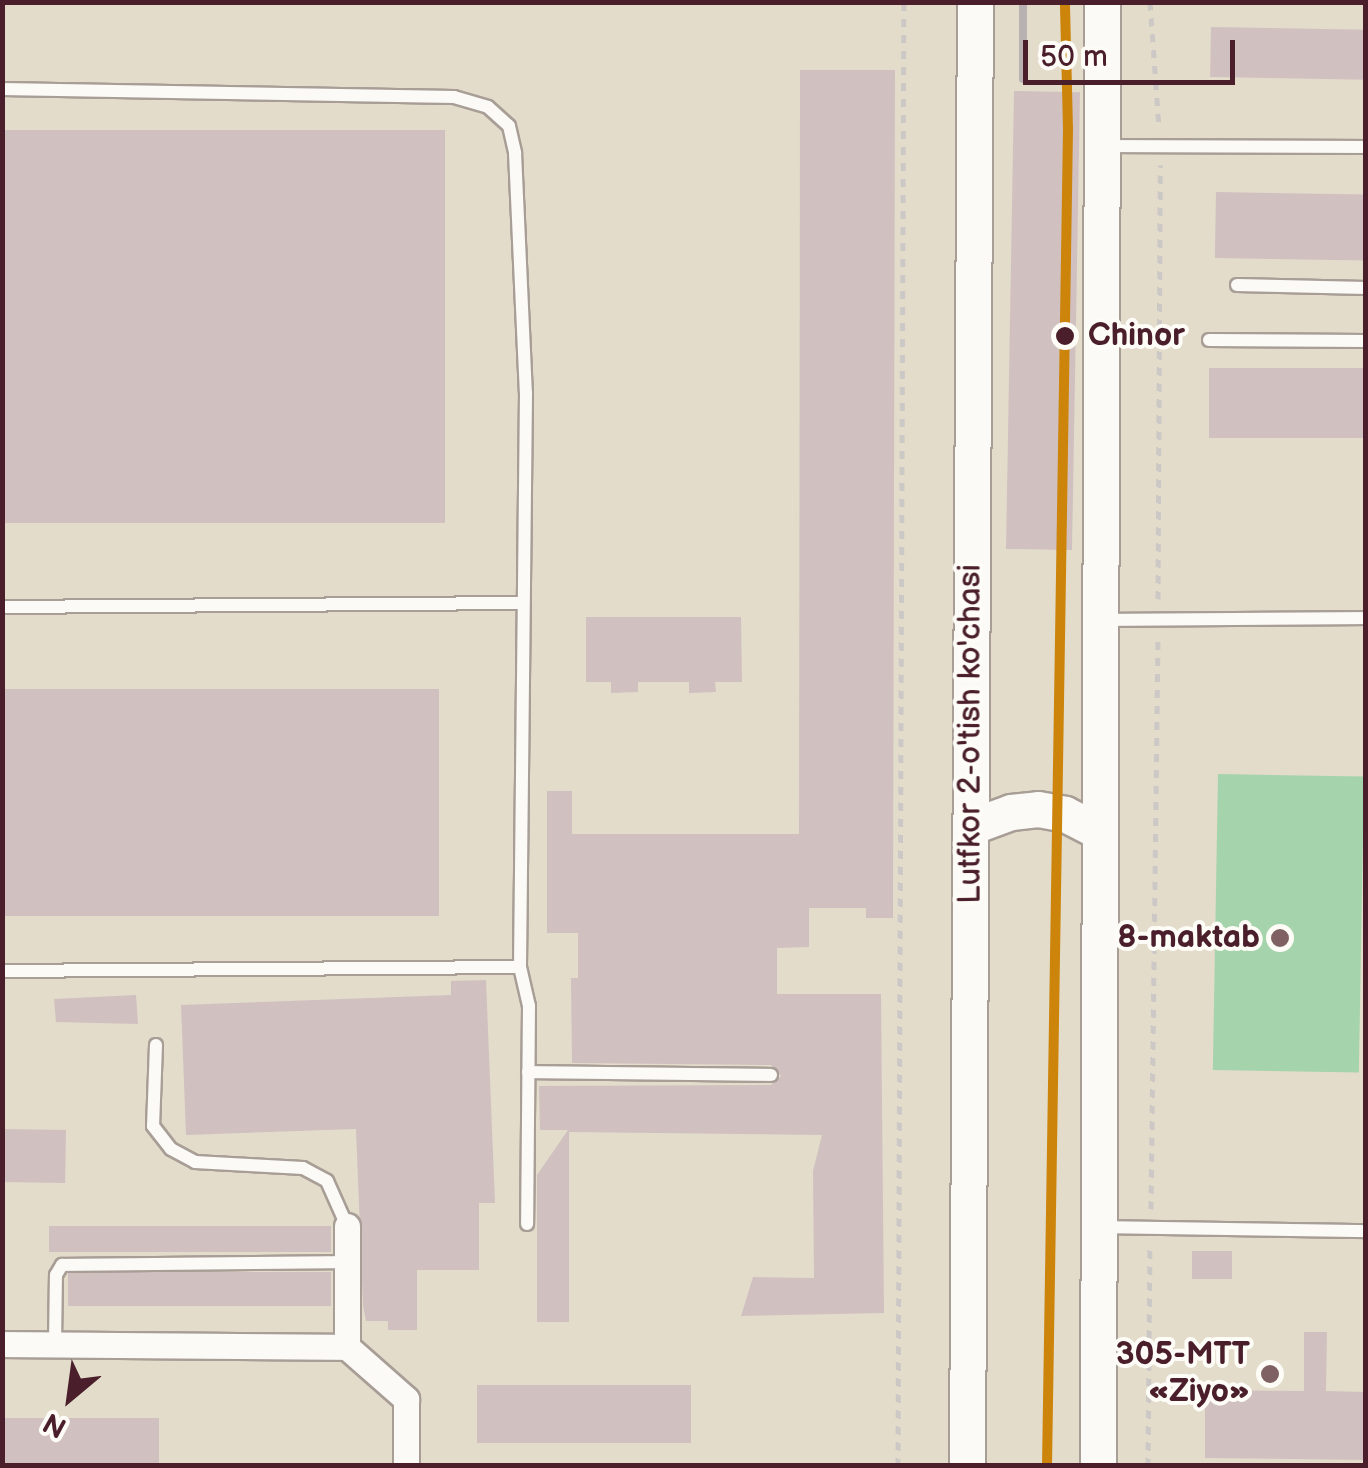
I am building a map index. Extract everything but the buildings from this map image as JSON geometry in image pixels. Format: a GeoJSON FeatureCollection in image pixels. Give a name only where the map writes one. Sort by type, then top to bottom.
{"type":"FeatureCollection","features":[{"type":"Feature","properties":{"kind":"main road","name":"Lutfkor 2-o'tish ko'chasi"},"geometry":{"type":"LineString","coordinates":[[966,1466],[975,2]]}},
{"type":"Feature","properties":{"kind":"main road"},"geometry":{"type":"LineString","coordinates":[[1098,1466],[1102,2]]}},
{"type":"Feature","properties":{"kind":"main road"},"geometry":{"type":"LineString","coordinates":[[970,826],[1011,812],[1038,809],[1065,814],[1098,831]]}},
{"type":"Feature","properties":{"kind":"street"},"geometry":{"type":"LineString","coordinates":[[348,1226],[348,1347]]}},
{"type":"Feature","properties":{"kind":"street"},"geometry":{"type":"LineString","coordinates":[[2,1344],[348,1347],[406,1399],[406,1466]]}},
{"type":"Feature","properties":{"kind":"lane"},"geometry":{"type":"LineString","coordinates":[[2,89],[454,97],[488,107],[509,126],[515,153],[526,392],[520,967],[529,1006],[527,1224]]}},
{"type":"Feature","properties":{"kind":"lane"},"geometry":{"type":"LineString","coordinates":[[1102,146],[1366,147]]}},
{"type":"Feature","properties":{"kind":"lane"},"geometry":{"type":"LineString","coordinates":[[1237,285],[1366,288]]}},
{"type":"Feature","properties":{"kind":"lane"},"geometry":{"type":"LineString","coordinates":[[1210,340],[1366,340]]}},
{"type":"Feature","properties":{"kind":"lane"},"geometry":{"type":"LineString","coordinates":[[2,607],[524,603]]}},
{"type":"Feature","properties":{"kind":"lane"},"geometry":{"type":"LineString","coordinates":[[1098,620],[1366,618]]}},
{"type":"Feature","properties":{"kind":"lane"},"geometry":{"type":"LineString","coordinates":[[2,971],[520,967]]}},
{"type":"Feature","properties":{"kind":"lane"},"geometry":{"type":"LineString","coordinates":[[156,1045],[153,1126],[170,1149],[194,1162],[303,1168],[327,1180],[348,1226]]}},
{"type":"Feature","properties":{"kind":"lane"},"geometry":{"type":"LineString","coordinates":[[528,1072],[770,1075]]}},
{"type":"Feature","properties":{"kind":"lane"},"geometry":{"type":"LineString","coordinates":[[1097,1227],[1366,1231]]}},
{"type":"Feature","properties":{"kind":"lane"},"geometry":{"type":"LineString","coordinates":[[55,1344],[56,1275],[62,1265],[348,1262]]}},
{"type":"Feature","properties":{"kind":"path"},"geometry":{"type":"LineString","coordinates":[[898,1466],[904,2]]}},
{"type":"Feature","properties":{"kind":"path"},"geometry":{"type":"LineString","coordinates":[[1148,1466],[1160,144],[1150,2]]}},
{"type":"Feature","properties":{"kind":"green space"},"geometry":{"type":"Polygon","coordinates":[[[1218,774],[1364,777],[1359,1073],[1213,1070],[1218,774]]]}},
{"type":"Feature","properties":{"kind":"railway"},"geometry":{"type":"LineString","coordinates":[[1023,2],[1023,79]]}},
{"type":"Feature","properties":{"kind":"transit line"},"geometry":{"type":"LineString","coordinates":[[1047,1466],[1068,129],[1065,2]]}},
{"type":"Feature","properties":{"kind":"place","name":"Chinor"},"geometry":{"type":"Point","coordinates":[1065,336]}},
{"type":"Feature","properties":{"kind":"place","name":"8-maktab"},"geometry":{"type":"Point","coordinates":[1280,938]}},
{"type":"Feature","properties":{"kind":"place","name":"305-MTT «Ziyo»"},"geometry":{"type":"Point","coordinates":[1270,1374]}}]}
